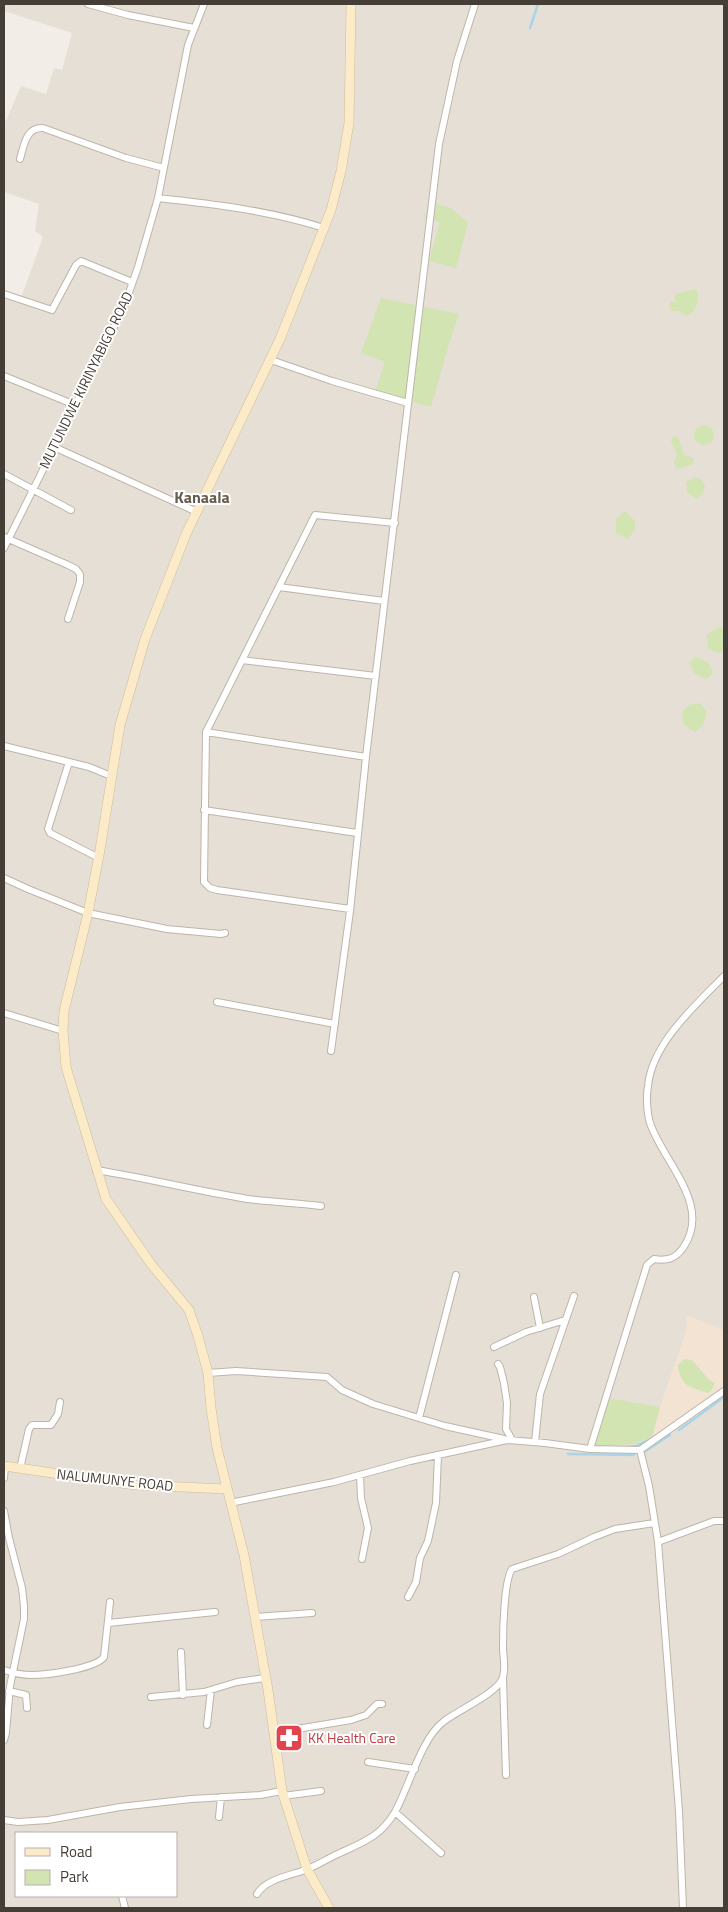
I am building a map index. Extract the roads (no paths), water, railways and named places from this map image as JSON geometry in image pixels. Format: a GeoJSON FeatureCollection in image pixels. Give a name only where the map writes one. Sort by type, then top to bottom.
{"type":"FeatureCollection","features":[{"type":"Feature","properties":{"kind":"street"},"geometry":{"type":"LineString","coordinates":[[88,4],[128,15],[194,28]]}},
{"type":"Feature","properties":{"kind":"street","name":"MUTUNDWE KIRINYABIGO ROAD"},"geometry":{"type":"LineString","coordinates":[[4,548],[6,538],[33,490],[124,307],[158,198],[188,44],[204,4]]}},
{"type":"Feature","properties":{"kind":"street"},"geometry":{"type":"LineString","coordinates":[[329,1908],[307,1869],[282,1793],[244,1555],[227,1489],[211,1408],[208,1373],[191,1314],[151,1264],[110,1206],[101,1188],[86,1128],[66,1067],[62,1031],[64,1011],[99,858],[120,725],[145,639],[172,567],[271,360],[331,210],[341,171],[348,123],[351,4]]}},
{"type":"Feature","properties":{"kind":"street"},"geometry":{"type":"LineString","coordinates":[[332,1051],[439,144],[457,61],[475,4]]}},
{"type":"Feature","properties":{"kind":"street"},"geometry":{"type":"LineString","coordinates":[[20,159],[28,134],[32,129],[44,128],[126,158],[164,168]]}},
{"type":"Feature","properties":{"kind":"street"},"geometry":{"type":"LineString","coordinates":[[158,198],[257,211],[298,219],[324,228]]}},
{"type":"Feature","properties":{"kind":"street"},"geometry":{"type":"LineString","coordinates":[[4,294],[52,310],[76,265],[81,261],[132,282]]}},
{"type":"Feature","properties":{"kind":"street"},"geometry":{"type":"LineString","coordinates":[[271,360],[332,381],[408,403]]}},
{"type":"Feature","properties":{"kind":"street"},"geometry":{"type":"LineString","coordinates":[[4,376],[75,405]]}},
{"type":"Feature","properties":{"kind":"street"},"geometry":{"type":"LineString","coordinates":[[54,447],[197,512]]}},
{"type":"Feature","properties":{"kind":"street"},"geometry":{"type":"LineString","coordinates":[[4,474],[71,510]]}},
{"type":"Feature","properties":{"kind":"street"},"geometry":{"type":"LineString","coordinates":[[350,909],[210,888],[204,882],[206,732],[315,515],[395,523]]}},
{"type":"Feature","properties":{"kind":"street"},"geometry":{"type":"LineString","coordinates":[[6,538],[68,565],[76,569],[80,574],[80,582],[68,619]]}},
{"type":"Feature","properties":{"kind":"street"},"geometry":{"type":"LineString","coordinates":[[279,587],[384,601]]}},
{"type":"Feature","properties":{"kind":"street"},"geometry":{"type":"LineString","coordinates":[[242,660],[376,676]]}},
{"type":"Feature","properties":{"kind":"street"},"geometry":{"type":"LineString","coordinates":[[206,732],[366,757]]}},
{"type":"Feature","properties":{"kind":"street"},"geometry":{"type":"LineString","coordinates":[[4,746],[89,767],[111,776]]}},
{"type":"Feature","properties":{"kind":"street"},"geometry":{"type":"LineString","coordinates":[[69,762],[48,832],[99,858]]}},
{"type":"Feature","properties":{"kind":"street"},"geometry":{"type":"LineString","coordinates":[[204,810],[357,833]]}},
{"type":"Feature","properties":{"kind":"street"},"geometry":{"type":"LineString","coordinates":[[4,878],[88,912],[168,929],[225,933]]}},
{"type":"Feature","properties":{"kind":"street"},"geometry":{"type":"LineString","coordinates":[[590,1449],[647,1265],[654,1259],[665,1260],[673,1258],[686,1244],[690,1231],[692,1217],[690,1197],[684,1184],[662,1151],[650,1122],[649,1079],[663,1045],[698,1003],[724,976]]}},
{"type":"Feature","properties":{"kind":"street"},"geometry":{"type":"LineString","coordinates":[[218,1002],[335,1024]]}},
{"type":"Feature","properties":{"kind":"street"},"geometry":{"type":"LineString","coordinates":[[4,1013],[62,1031]]}},
{"type":"Feature","properties":{"kind":"street"},"geometry":{"type":"LineString","coordinates":[[96,1170],[250,1199],[321,1206]]}},
{"type":"Feature","properties":{"kind":"street"},"geometry":{"type":"LineString","coordinates":[[419,1418],[456,1275]]}},
{"type":"Feature","properties":{"kind":"street"},"geometry":{"type":"LineString","coordinates":[[534,1296],[540,1328]]}},
{"type":"Feature","properties":{"kind":"street"},"geometry":{"type":"LineString","coordinates":[[535,1442],[540,1394],[574,1296]]}},
{"type":"Feature","properties":{"kind":"street"},"geometry":{"type":"LineString","coordinates":[[494,1348],[526,1332],[565,1320]]}},
{"type":"Feature","properties":{"kind":"street"},"geometry":{"type":"LineString","coordinates":[[498,1364],[504,1383],[507,1403],[506,1429],[509,1440]]}},
{"type":"Feature","properties":{"kind":"street"},"geometry":{"type":"LineString","coordinates":[[208,1373],[236,1372],[327,1377],[342,1390],[373,1404],[419,1418],[509,1440],[590,1449],[640,1450],[724,1392]]}},
{"type":"Feature","properties":{"kind":"street"},"geometry":{"type":"LineString","coordinates":[[20,1469],[28,1428],[32,1425],[51,1425],[58,1414],[60,1402]]}},
{"type":"Feature","properties":{"kind":"street"},"geometry":{"type":"LineString","coordinates":[[230,1503],[334,1482],[438,1455],[509,1440]]}},
{"type":"Feature","properties":{"kind":"street"},"geometry":{"type":"LineString","coordinates":[[640,1450],[649,1486],[658,1542],[679,1811],[683,1908]]}},
{"type":"Feature","properties":{"kind":"street"},"geometry":{"type":"LineString","coordinates":[[408,1597],[416,1582],[420,1558],[428,1541],[436,1503],[438,1455]]}},
{"type":"Feature","properties":{"kind":"street"},"geometry":{"type":"LineString","coordinates":[[4,1466],[4,1478]]}},
{"type":"Feature","properties":{"kind":"street","name":"NALUMUNYE ROAD"},"geometry":{"type":"LineString","coordinates":[[4,1466],[136,1485],[227,1489]]}},
{"type":"Feature","properties":{"kind":"street"},"geometry":{"type":"LineString","coordinates":[[360,1475],[361,1498],[368,1528],[362,1559]]}},
{"type":"Feature","properties":{"kind":"street"},"geometry":{"type":"LineString","coordinates":[[4,1511],[8,1538],[22,1588],[24,1606],[24,1619],[9,1691],[4,1740]]}},
{"type":"Feature","properties":{"kind":"street"},"geometry":{"type":"LineString","coordinates":[[658,1542],[714,1521],[724,1521]]}},
{"type":"Feature","properties":{"kind":"street"},"geometry":{"type":"LineString","coordinates":[[506,1775],[503,1626],[509,1573],[512,1569],[558,1554],[615,1529],[654,1523]]}},
{"type":"Feature","properties":{"kind":"street"},"geometry":{"type":"LineString","coordinates":[[4,1670],[31,1675],[50,1674],[98,1663],[104,1657],[110,1602]]}},
{"type":"Feature","properties":{"kind":"street"},"geometry":{"type":"LineString","coordinates":[[108,1624],[215,1612]]}},
{"type":"Feature","properties":{"kind":"street"},"geometry":{"type":"LineString","coordinates":[[255,1617],[312,1613]]}},
{"type":"Feature","properties":{"kind":"street"},"geometry":{"type":"LineString","coordinates":[[181,1652],[183,1695]]}},
{"type":"Feature","properties":{"kind":"street"},"geometry":{"type":"LineString","coordinates":[[152,1697],[183,1695],[211,1690],[254,1678],[265,1678]]}},
{"type":"Feature","properties":{"kind":"street"},"geometry":{"type":"LineString","coordinates":[[257,1894],[268,1884],[307,1869],[366,1842],[387,1823],[395,1812],[437,1727],[458,1711],[494,1689],[503,1678]]}},
{"type":"Feature","properties":{"kind":"street"},"geometry":{"type":"LineString","coordinates":[[207,1725],[211,1690]]}},
{"type":"Feature","properties":{"kind":"street"},"geometry":{"type":"LineString","coordinates":[[9,1691],[26,1695],[27,1708]]}},
{"type":"Feature","properties":{"kind":"street"},"geometry":{"type":"LineString","coordinates":[[273,1733],[351,1720],[366,1715],[377,1704],[382,1704]]}},
{"type":"Feature","properties":{"kind":"street"},"geometry":{"type":"LineString","coordinates":[[368,1762],[415,1769]]}},
{"type":"Feature","properties":{"kind":"street"},"geometry":{"type":"LineString","coordinates":[[4,1820],[18,1822],[57,1819],[120,1807],[321,1790]]}},
{"type":"Feature","properties":{"kind":"street"},"geometry":{"type":"LineString","coordinates":[[219,1816],[221,1797]]}},
{"type":"Feature","properties":{"kind":"street"},"geometry":{"type":"LineString","coordinates":[[395,1812],[441,1853]]}},
{"type":"Feature","properties":{"kind":"waterway"},"geometry":{"type":"LineString","coordinates":[[530,28],[538,4]]}},
{"type":"Feature","properties":{"kind":"waterway"},"geometry":{"type":"LineString","coordinates":[[679,1430],[724,1397]]}},
{"type":"Feature","properties":{"kind":"waterway"},"geometry":{"type":"LineString","coordinates":[[644,1452],[670,1435]]}},
{"type":"Feature","properties":{"kind":"waterway"},"geometry":{"type":"LineString","coordinates":[[629,1447],[649,1440]]}},
{"type":"Feature","properties":{"kind":"waterway"},"geometry":{"type":"LineString","coordinates":[[568,1454],[634,1455]]}},
{"type":"Feature","properties":{"kind":"place","name":"KK Health Care"},"geometry":{"type":"Point","coordinates":[289,1738]}},
{"type":"Feature","properties":{"kind":"district","name":"Kanaala"},"geometry":{"type":"Point","coordinates":[202,497]}}]}
